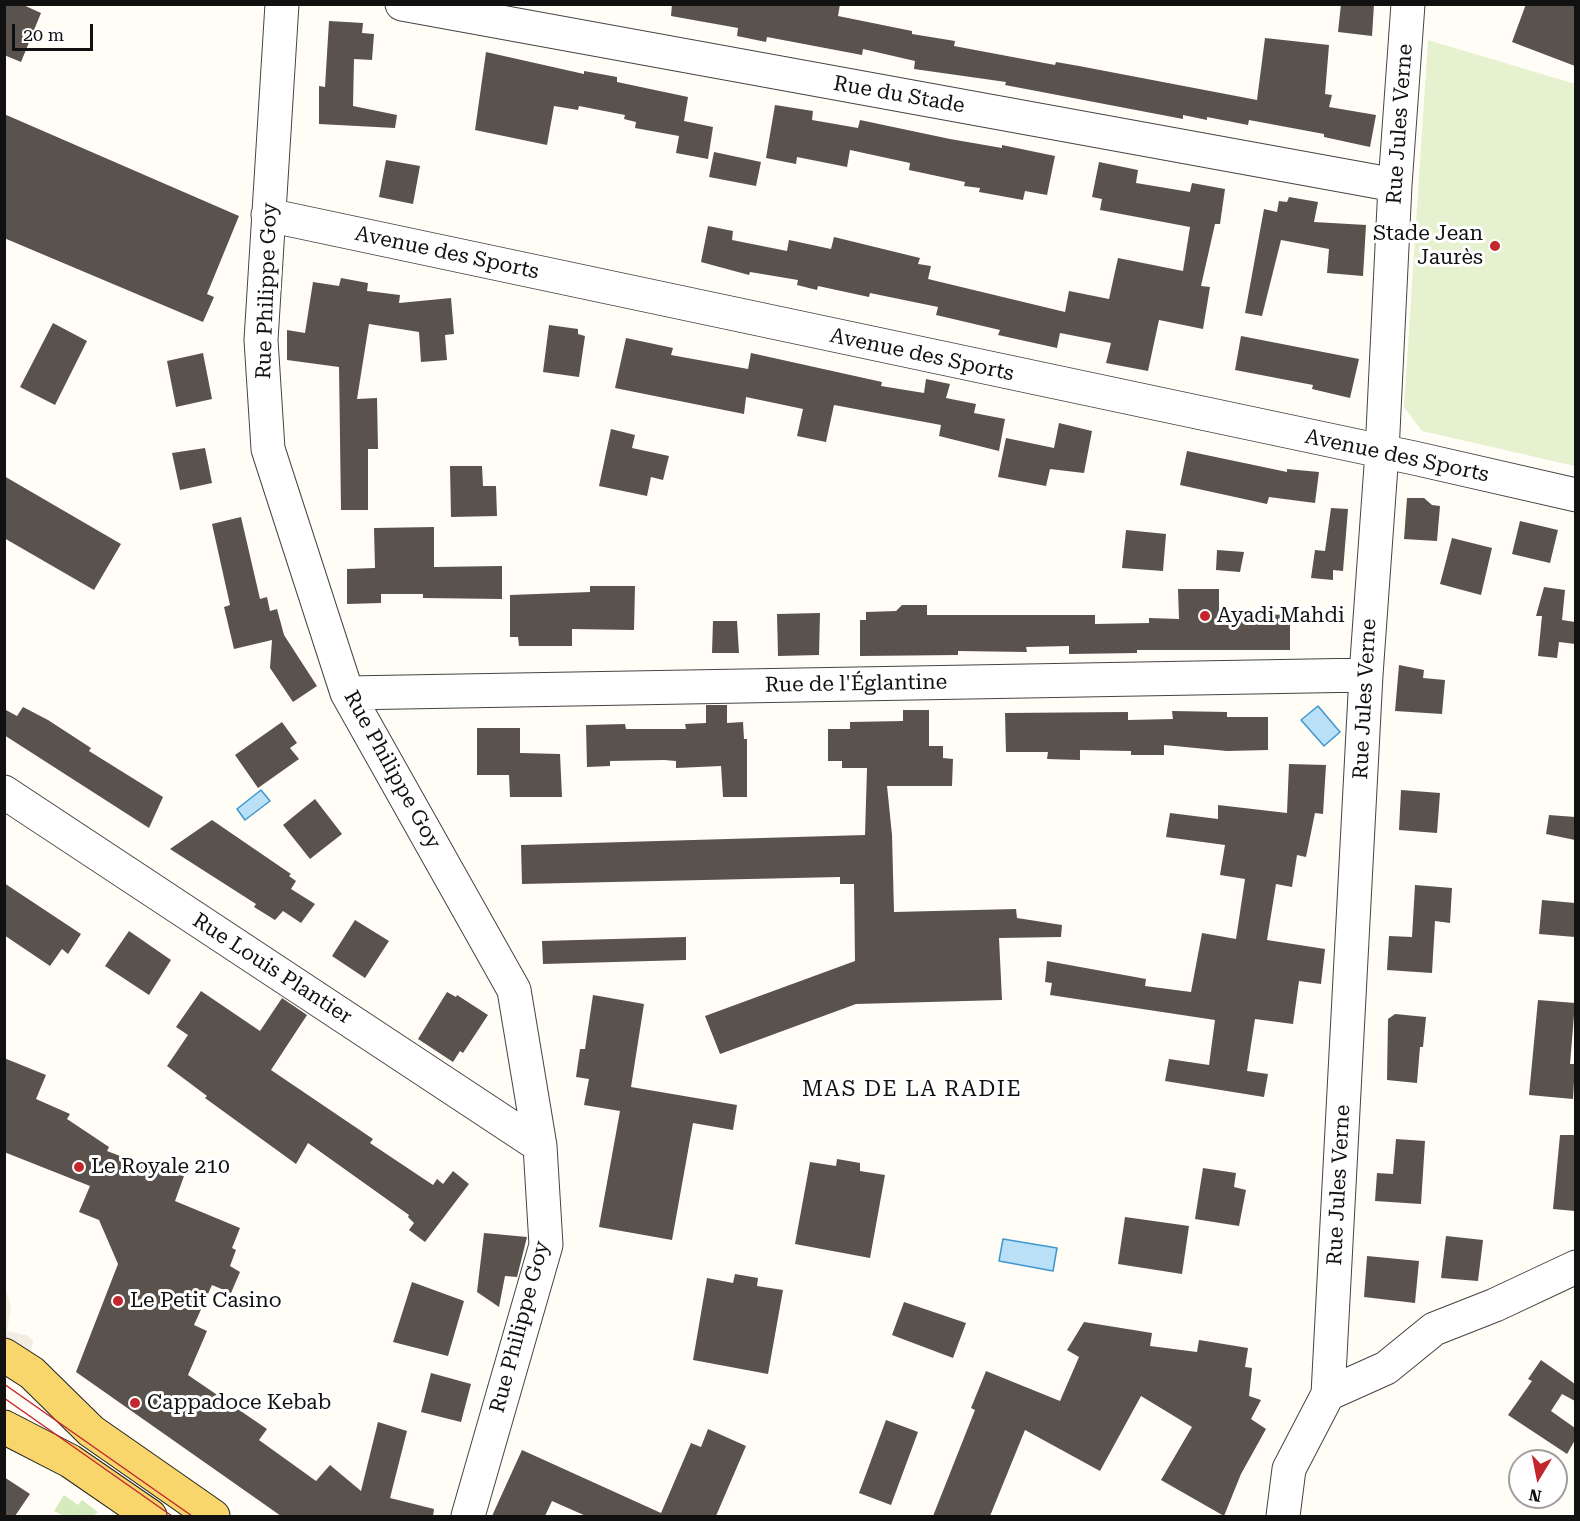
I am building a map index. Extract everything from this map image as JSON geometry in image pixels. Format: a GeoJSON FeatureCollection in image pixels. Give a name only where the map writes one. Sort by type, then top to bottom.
{"type":"FeatureCollection","features":[{"type":"Feature","properties":{"kind":"main road"},"geometry":{"type":"LineString","coordinates":[[4,1355],[32,1373],[91,1431],[213,1516]]}},
{"type":"Feature","properties":{"kind":"main road"},"geometry":{"type":"LineString","coordinates":[[4,1427],[70,1461],[150,1516]]}},
{"type":"Feature","properties":{"kind":"street","name":"Rue Philippe Goy"},"geometry":{"type":"LineString","coordinates":[[282,4],[261,340],[268,449],[347,693],[513,990],[540,1146],[546,1245],[468,1516]]}},
{"type":"Feature","properties":{"kind":"street","name":"Rue du Stade"},"geometry":{"type":"LineString","coordinates":[[402,4],[1395,185]]}},
{"type":"Feature","properties":{"kind":"street","name":"Rue Jules Verne"},"geometry":{"type":"LineString","coordinates":[[1328,1394],[1366,675],[1382,452],[1395,185],[1408,4]]}},
{"type":"Feature","properties":{"kind":"street","name":"Avenue des Sports"},"geometry":{"type":"LineString","coordinates":[[268,215],[1575,495]]}},
{"type":"Feature","properties":{"kind":"street","name":"Rue de l'Églantine"},"geometry":{"type":"LineString","coordinates":[[347,693],[1366,675]]}},
{"type":"Feature","properties":{"kind":"street","name":"Rue Louis Plantier"},"geometry":{"type":"LineString","coordinates":[[4,792],[540,1146]]}},
{"type":"Feature","properties":{"kind":"street"},"geometry":{"type":"LineString","coordinates":[[1283,1516],[1289,1469],[1328,1394],[1386,1368],[1434,1329],[1495,1305],[1575,1267]]}},
{"type":"Feature","properties":{"kind":"green space","name":"Stade Jean Jaurès"},"geometry":{"type":"Polygon","coordinates":[[[1428,40],[1575,84],[1575,466],[1422,431],[1404,407],[1428,40]]]}},
{"type":"Feature","properties":{"kind":"green space"},"geometry":{"type":"Polygon","coordinates":[[[64,1495],[78,1505],[82,1500],[98,1512],[93,1516],[64,1516],[54,1511],[64,1495]]]}},
{"type":"Feature","properties":{"kind":"shaded area"},"geometry":{"type":"Polygon","coordinates":[[[4,1285],[11,1306],[7,1331],[26,1335],[33,1340],[30,1358],[5,1346],[4,1285]]]}},
{"type":"Feature","properties":{"kind":"water"},"geometry":{"type":"Polygon","coordinates":[[[1318,706],[1340,732],[1324,746],[1301,720],[1318,706]]]}},
{"type":"Feature","properties":{"kind":"water"},"geometry":{"type":"Polygon","coordinates":[[[261,790],[270,801],[245,820],[237,809],[261,790]]]}},
{"type":"Feature","properties":{"kind":"water"},"geometry":{"type":"Polygon","coordinates":[[[1003,1239],[1057,1248],[1053,1271],[999,1261],[1003,1239]]]}},
{"type":"Feature","properties":{"kind":"building"},"geometry":{"type":"Polygon","coordinates":[[[4,4],[21,4],[41,13],[21,62],[4,55],[4,4]]]}},
{"type":"Feature","properties":{"kind":"building"},"geometry":{"type":"Polygon","coordinates":[[[672,4],[840,4],[838,16],[912,31],[912,34],[955,41],[954,46],[1055,65],[1056,62],[1079,66],[1257,100],[1265,38],[1329,45],[1325,94],[1332,95],[1329,107],[1376,115],[1370,147],[1324,137],[1324,134],[1249,120],[1248,125],[1207,117],[1207,120],[1183,115],[1183,119],[1005,85],[1006,82],[914,69],[915,61],[863,49],[862,55],[767,37],[766,42],[737,36],[738,28],[671,16],[672,4]]]}},
{"type":"Feature","properties":{"kind":"building"},"geometry":{"type":"Polygon","coordinates":[[[1341,4],[1374,4],[1372,36],[1338,32],[1341,4]]]}},
{"type":"Feature","properties":{"kind":"building"},"geometry":{"type":"Polygon","coordinates":[[[1526,4],[1575,4],[1575,66],[1512,42],[1526,4]]]}},
{"type":"Feature","properties":{"kind":"building"},"geometry":{"type":"Polygon","coordinates":[[[329,21],[363,23],[362,33],[374,34],[372,60],[354,59],[353,106],[397,115],[395,128],[319,124],[319,86],[325,87],[329,21]]]}},
{"type":"Feature","properties":{"kind":"building"},"geometry":{"type":"Polygon","coordinates":[[[486,52],[584,74],[584,71],[617,77],[617,82],[688,97],[684,121],[713,127],[708,159],[676,153],[679,136],[635,128],[636,122],[624,119],[625,115],[579,106],[578,110],[554,106],[547,145],[475,130],[486,52]]]}},
{"type":"Feature","properties":{"kind":"building"},"geometry":{"type":"Polygon","coordinates":[[[775,105],[813,111],[812,120],[858,128],[860,120],[950,139],[1002,148],[1002,145],[1055,156],[1047,195],[1025,191],[1023,200],[979,192],[980,188],[964,186],[965,182],[909,170],[910,163],[850,150],[847,167],[797,157],[796,164],[766,158],[775,105]]]}},
{"type":"Feature","properties":{"kind":"building"},"geometry":{"type":"Polygon","coordinates":[[[4,114],[239,216],[207,294],[214,297],[203,322],[4,238],[4,114]]]}},
{"type":"Feature","properties":{"kind":"building"},"geometry":{"type":"Polygon","coordinates":[[[714,152],[761,162],[756,186],[709,177],[714,152]]]}},
{"type":"Feature","properties":{"kind":"building"},"geometry":{"type":"Polygon","coordinates":[[[386,160],[420,166],[413,204],[379,197],[386,160]]]}},
{"type":"Feature","properties":{"kind":"building"},"geometry":{"type":"Polygon","coordinates":[[[1099,162],[1138,170],[1136,183],[1190,192],[1192,183],[1225,189],[1220,224],[1215,224],[1201,286],[1210,287],[1203,329],[1159,320],[1148,371],[1106,363],[1111,343],[1060,333],[1057,348],[998,335],[1000,330],[936,315],[938,307],[870,293],[869,297],[818,286],[817,290],[797,285],[798,280],[750,272],[749,275],[701,262],[708,226],[733,231],[732,240],[787,251],[789,240],[831,249],[834,237],[920,258],[918,264],[931,266],[928,279],[1065,312],[1069,291],[1109,299],[1118,258],[1183,271],[1190,227],[1100,210],[1102,199],[1092,197],[1099,162]]]}},
{"type":"Feature","properties":{"kind":"building"},"geometry":{"type":"Polygon","coordinates":[[[1289,197],[1318,202],[1314,222],[1366,225],[1363,276],[1327,273],[1329,249],[1281,240],[1262,316],[1245,313],[1264,209],[1277,212],[1279,201],[1287,202],[1289,197]]]}},
{"type":"Feature","properties":{"kind":"building"},"geometry":{"type":"Polygon","coordinates":[[[341,278],[368,283],[367,291],[400,295],[399,303],[451,298],[454,334],[445,335],[447,360],[421,362],[419,332],[369,324],[357,399],[377,398],[378,449],[368,449],[368,510],[341,510],[339,367],[287,360],[287,330],[305,333],[313,282],[339,286],[341,278]]]}},
{"type":"Feature","properties":{"kind":"building"},"geometry":{"type":"Polygon","coordinates":[[[53,323],[87,341],[55,405],[20,387],[53,323]]]}},
{"type":"Feature","properties":{"kind":"building"},"geometry":{"type":"Polygon","coordinates":[[[549,325],[578,329],[578,334],[585,336],[579,377],[543,372],[549,325]]]}},
{"type":"Feature","properties":{"kind":"building"},"geometry":{"type":"Polygon","coordinates":[[[1241,336],[1359,359],[1350,398],[1312,389],[1313,385],[1235,370],[1241,336]]]}},
{"type":"Feature","properties":{"kind":"building"},"geometry":{"type":"Polygon","coordinates":[[[626,338],[673,348],[671,355],[748,369],[751,353],[882,382],[881,386],[924,393],[926,379],[950,384],[946,398],[976,404],[974,413],[1005,419],[999,451],[939,436],[941,425],[834,405],[826,442],[797,436],[803,409],[746,397],[744,414],[615,388],[626,338]]]}},
{"type":"Feature","properties":{"kind":"building"},"geometry":{"type":"Polygon","coordinates":[[[203,353],[212,399],[176,407],[167,361],[203,353]]]}},
{"type":"Feature","properties":{"kind":"building"},"geometry":{"type":"Polygon","coordinates":[[[1059,423],[1092,431],[1084,473],[1050,469],[1046,486],[998,477],[1006,438],[1054,448],[1059,423]]]}},
{"type":"Feature","properties":{"kind":"building"},"geometry":{"type":"Polygon","coordinates":[[[611,429],[635,435],[632,448],[669,456],[663,480],[651,477],[647,496],[599,486],[611,429]]]}},
{"type":"Feature","properties":{"kind":"building"},"geometry":{"type":"Polygon","coordinates":[[[205,448],[212,483],[180,490],[172,453],[205,448]]]}},
{"type":"Feature","properties":{"kind":"building"},"geometry":{"type":"Polygon","coordinates":[[[1187,451],[1287,472],[1287,469],[1319,472],[1315,503],[1269,497],[1267,504],[1180,485],[1187,451]]]}},
{"type":"Feature","properties":{"kind":"building"},"geometry":{"type":"Polygon","coordinates":[[[450,466],[482,466],[483,486],[496,486],[497,516],[451,517],[450,466]]]}},
{"type":"Feature","properties":{"kind":"building"},"geometry":{"type":"Polygon","coordinates":[[[4,476],[121,544],[94,590],[4,538],[4,476]]]}},
{"type":"Feature","properties":{"kind":"building"},"geometry":{"type":"Polygon","coordinates":[[[1407,498],[1424,498],[1432,505],[1440,506],[1437,541],[1404,539],[1407,498]]]}},
{"type":"Feature","properties":{"kind":"building"},"geometry":{"type":"Polygon","coordinates":[[[1331,508],[1348,509],[1343,571],[1333,570],[1333,580],[1311,578],[1315,550],[1325,551],[1331,508]]]}},
{"type":"Feature","properties":{"kind":"building"},"geometry":{"type":"Polygon","coordinates":[[[241,517],[260,599],[267,597],[270,611],[277,609],[284,635],[317,686],[293,702],[270,668],[272,640],[234,649],[224,607],[230,605],[212,524],[241,517]]]}},
{"type":"Feature","properties":{"kind":"building"},"geometry":{"type":"Polygon","coordinates":[[[1520,521],[1558,530],[1550,563],[1512,554],[1520,521]]]}},
{"type":"Feature","properties":{"kind":"building"},"geometry":{"type":"Polygon","coordinates":[[[434,527],[434,567],[502,566],[502,599],[423,598],[423,594],[381,594],[381,603],[347,604],[347,569],[375,568],[374,528],[434,527]]]}},
{"type":"Feature","properties":{"kind":"building"},"geometry":{"type":"Polygon","coordinates":[[[1126,530],[1166,534],[1163,571],[1122,568],[1126,530]]]}},
{"type":"Feature","properties":{"kind":"building"},"geometry":{"type":"Polygon","coordinates":[[[1452,538],[1492,548],[1481,595],[1440,584],[1452,538]]]}},
{"type":"Feature","properties":{"kind":"building"},"geometry":{"type":"Polygon","coordinates":[[[1217,550],[1244,552],[1240,572],[1216,570],[1217,550]]]}},
{"type":"Feature","properties":{"kind":"building"},"geometry":{"type":"Polygon","coordinates":[[[590,586],[635,586],[634,630],[572,629],[572,646],[519,646],[518,637],[510,637],[510,595],[590,592],[590,586]]]}},
{"type":"Feature","properties":{"kind":"building"},"geometry":{"type":"Polygon","coordinates":[[[1544,587],[1565,590],[1562,620],[1575,622],[1575,644],[1559,642],[1557,658],[1538,656],[1542,616],[1536,616],[1544,587]]]}},
{"type":"Feature","properties":{"kind":"building"},"geometry":{"type":"Polygon","coordinates":[[[1178,589],[1219,589],[1219,613],[1290,615],[1290,650],[1137,650],[1137,653],[1069,654],[1069,646],[1026,647],[1027,652],[958,651],[958,655],[860,656],[860,620],[866,620],[866,612],[896,611],[902,605],[927,605],[927,615],[1095,615],[1095,624],[1149,623],[1149,618],[1179,619],[1178,589]]]}},
{"type":"Feature","properties":{"kind":"building"},"geometry":{"type":"Polygon","coordinates":[[[820,613],[819,655],[778,656],[777,614],[820,613]]]}},
{"type":"Feature","properties":{"kind":"building"},"geometry":{"type":"Polygon","coordinates":[[[713,621],[737,621],[739,653],[712,653],[713,621]]]}},
{"type":"Feature","properties":{"kind":"building"},"geometry":{"type":"Polygon","coordinates":[[[1399,665],[1424,670],[1423,678],[1445,680],[1442,714],[1395,711],[1399,665]]]}},
{"type":"Feature","properties":{"kind":"building"},"geometry":{"type":"Polygon","coordinates":[[[706,705],[727,705],[727,723],[743,722],[744,739],[747,739],[747,797],[723,797],[721,766],[676,768],[676,761],[664,760],[610,761],[610,766],[587,767],[586,725],[625,724],[626,729],[686,729],[685,724],[706,723],[706,705]]]}},
{"type":"Feature","properties":{"kind":"building"},"geometry":{"type":"Polygon","coordinates":[[[23,707],[48,720],[91,748],[89,751],[163,797],[149,828],[4,735],[4,709],[17,716],[23,707]]]}},
{"type":"Feature","properties":{"kind":"building"},"geometry":{"type":"Polygon","coordinates":[[[903,710],[929,710],[929,746],[943,746],[943,758],[953,759],[952,786],[887,786],[892,835],[894,912],[1016,909],[1017,918],[1062,925],[1061,937],[999,938],[1002,1000],[856,1004],[720,1054],[705,1016],[855,961],[854,884],[840,884],[840,877],[522,884],[521,845],[865,835],[867,768],[842,768],[842,761],[828,761],[828,729],[850,729],[850,722],[903,721],[903,710]]]}},
{"type":"Feature","properties":{"kind":"building"},"geometry":{"type":"Polygon","coordinates":[[[1172,711],[1227,712],[1227,717],[1268,717],[1268,750],[1227,751],[1164,745],[1164,755],[1131,755],[1131,751],[1080,750],[1080,760],[1047,759],[1048,752],[1006,752],[1005,713],[1128,712],[1128,720],[1173,719],[1172,711]]]}},
{"type":"Feature","properties":{"kind":"building"},"geometry":{"type":"Polygon","coordinates":[[[282,722],[297,743],[290,748],[299,759],[258,788],[235,755],[282,722]]]}},
{"type":"Feature","properties":{"kind":"building"},"geometry":{"type":"Polygon","coordinates":[[[477,728],[520,728],[520,753],[560,754],[562,797],[510,797],[509,775],[477,775],[477,728]]]}},
{"type":"Feature","properties":{"kind":"building"},"geometry":{"type":"Polygon","coordinates":[[[1289,764],[1326,765],[1323,814],[1315,813],[1306,857],[1297,855],[1292,887],[1276,884],[1267,940],[1325,949],[1321,984],[1299,981],[1293,1024],[1255,1019],[1247,1071],[1268,1074],[1264,1097],[1165,1081],[1169,1059],[1209,1065],[1215,1020],[1050,995],[1052,983],[1045,982],[1047,961],[1146,979],[1145,986],[1191,992],[1202,933],[1236,939],[1245,879],[1220,875],[1225,845],[1166,837],[1170,813],[1218,819],[1218,805],[1287,813],[1289,764]]]}},
{"type":"Feature","properties":{"kind":"building"},"geometry":{"type":"Polygon","coordinates":[[[1401,790],[1440,793],[1437,833],[1399,830],[1401,790]]]}},
{"type":"Feature","properties":{"kind":"building"},"geometry":{"type":"Polygon","coordinates":[[[315,799],[342,834],[310,859],[283,825],[315,799]]]}},
{"type":"Feature","properties":{"kind":"building"},"geometry":{"type":"Polygon","coordinates":[[[1549,815],[1575,817],[1575,840],[1546,834],[1549,815]]]}},
{"type":"Feature","properties":{"kind":"building"},"geometry":{"type":"Polygon","coordinates":[[[212,820],[291,874],[289,876],[296,881],[291,889],[315,904],[301,923],[283,911],[275,920],[254,907],[256,904],[170,849],[212,820]]]}},
{"type":"Feature","properties":{"kind":"building"},"geometry":{"type":"Polygon","coordinates":[[[4,883],[81,934],[68,954],[62,949],[50,966],[4,935],[4,883]]]}},
{"type":"Feature","properties":{"kind":"building"},"geometry":{"type":"Polygon","coordinates":[[[1415,885],[1452,888],[1450,923],[1435,921],[1432,973],[1387,970],[1389,936],[1412,937],[1415,885]]]}},
{"type":"Feature","properties":{"kind":"building"},"geometry":{"type":"Polygon","coordinates":[[[1542,900],[1575,903],[1575,937],[1539,934],[1542,900]]]}},
{"type":"Feature","properties":{"kind":"building"},"geometry":{"type":"Polygon","coordinates":[[[355,920],[389,941],[365,978],[332,956],[355,920]]]}},
{"type":"Feature","properties":{"kind":"building"},"geometry":{"type":"Polygon","coordinates":[[[129,931],[171,960],[149,995],[105,966],[129,931]]]}},
{"type":"Feature","properties":{"kind":"building"},"geometry":{"type":"Polygon","coordinates":[[[686,937],[686,960],[543,964],[542,941],[686,937]]]}},
{"type":"Feature","properties":{"kind":"building"},"geometry":{"type":"Polygon","coordinates":[[[201,991],[260,1031],[282,998],[307,1015],[271,1070],[373,1139],[370,1143],[433,1185],[437,1179],[443,1184],[453,1171],[469,1184],[425,1242],[409,1230],[414,1223],[408,1217],[409,1215],[308,1143],[296,1164],[205,1098],[207,1096],[167,1066],[188,1035],[176,1027],[201,991]]]}},
{"type":"Feature","properties":{"kind":"building"},"geometry":{"type":"Polygon","coordinates":[[[447,992],[456,997],[457,995],[488,1015],[463,1053],[460,1051],[453,1062],[418,1039],[447,992]]]}},
{"type":"Feature","properties":{"kind":"building"},"geometry":{"type":"Polygon","coordinates":[[[593,995],[644,1004],[631,1087],[737,1105],[733,1130],[693,1123],[672,1240],[599,1227],[620,1111],[584,1105],[589,1079],[576,1077],[580,1049],[585,1049],[593,995]]]}},
{"type":"Feature","properties":{"kind":"building"},"geometry":{"type":"Polygon","coordinates":[[[1538,1000],[1575,1003],[1570,1064],[1575,1064],[1573,1099],[1529,1095],[1538,1000]]]}},
{"type":"Feature","properties":{"kind":"building"},"geometry":{"type":"Polygon","coordinates":[[[1395,1014],[1426,1017],[1423,1047],[1420,1047],[1417,1083],[1387,1080],[1388,1019],[1395,1014]]]}},
{"type":"Feature","properties":{"kind":"building"},"geometry":{"type":"Polygon","coordinates":[[[4,1058],[46,1075],[36,1099],[70,1114],[67,1119],[109,1147],[107,1151],[146,1166],[148,1162],[184,1176],[175,1201],[240,1228],[232,1248],[236,1250],[230,1266],[240,1272],[231,1293],[212,1285],[194,1325],[207,1331],[188,1375],[267,1429],[259,1440],[316,1481],[330,1465],[361,1491],[378,1422],[407,1431],[390,1498],[434,1509],[433,1516],[281,1516],[76,1372],[118,1264],[99,1220],[79,1212],[90,1186],[4,1152],[4,1058]]]}},
{"type":"Feature","properties":{"kind":"building"},"geometry":{"type":"Polygon","coordinates":[[[1560,1135],[1575,1135],[1575,1211],[1553,1209],[1560,1135]]]}},
{"type":"Feature","properties":{"kind":"building"},"geometry":{"type":"Polygon","coordinates":[[[1396,1139],[1425,1141],[1421,1204],[1375,1201],[1377,1173],[1393,1174],[1396,1139]]]}},
{"type":"Feature","properties":{"kind":"building"},"geometry":{"type":"Polygon","coordinates":[[[837,1159],[860,1163],[860,1171],[885,1175],[870,1258],[795,1244],[810,1162],[836,1166],[837,1159]]]}},
{"type":"Feature","properties":{"kind":"building"},"geometry":{"type":"Polygon","coordinates":[[[1203,1168],[1236,1173],[1234,1187],[1246,1190],[1239,1226],[1195,1219],[1203,1168]]]}},
{"type":"Feature","properties":{"kind":"building"},"geometry":{"type":"Polygon","coordinates":[[[1125,1217],[1189,1226],[1182,1274],[1118,1264],[1125,1217]]]}},
{"type":"Feature","properties":{"kind":"building"},"geometry":{"type":"Polygon","coordinates":[[[484,1233],[527,1237],[517,1277],[505,1276],[499,1307],[477,1292],[484,1233]]]}},
{"type":"Feature","properties":{"kind":"building"},"geometry":{"type":"Polygon","coordinates":[[[1446,1236],[1483,1240],[1478,1281],[1441,1278],[1446,1236]]]}},
{"type":"Feature","properties":{"kind":"building"},"geometry":{"type":"Polygon","coordinates":[[[1367,1256],[1419,1261],[1415,1303],[1364,1297],[1367,1256]]]}},
{"type":"Feature","properties":{"kind":"building"},"geometry":{"type":"Polygon","coordinates":[[[735,1274],[758,1278],[757,1286],[783,1290],[768,1374],[693,1360],[707,1278],[733,1283],[735,1274]]]}},
{"type":"Feature","properties":{"kind":"building"},"geometry":{"type":"Polygon","coordinates":[[[412,1282],[464,1301],[448,1356],[393,1342],[412,1282]]]}},
{"type":"Feature","properties":{"kind":"building"},"geometry":{"type":"Polygon","coordinates":[[[904,1302],[966,1323],[953,1358],[892,1335],[904,1302]]]}},
{"type":"Feature","properties":{"kind":"building"},"geometry":{"type":"Polygon","coordinates":[[[1084,1322],[1152,1333],[1150,1346],[1197,1352],[1199,1340],[1248,1348],[1245,1367],[1252,1368],[1249,1396],[1261,1400],[1251,1419],[1266,1429],[1241,1474],[1224,1516],[1161,1480],[1192,1427],[1141,1396],[1100,1471],[1025,1430],[990,1516],[933,1516],[975,1410],[971,1408],[986,1371],[1060,1401],[1079,1357],[1067,1350],[1084,1322]]]}},
{"type":"Feature","properties":{"kind":"building"},"geometry":{"type":"Polygon","coordinates":[[[1541,1360],[1575,1384],[1575,1401],[1562,1394],[1551,1411],[1575,1428],[1575,1440],[1568,1452],[1568,1449],[1559,1449],[1508,1415],[1532,1381],[1528,1379],[1541,1360]]]}},
{"type":"Feature","properties":{"kind":"building"},"geometry":{"type":"Polygon","coordinates":[[[431,1373],[471,1384],[461,1422],[421,1412],[431,1373]]]}},
{"type":"Feature","properties":{"kind":"building"},"geometry":{"type":"Polygon","coordinates":[[[886,1420],[918,1432],[891,1505],[859,1493],[886,1420]]]}},
{"type":"Feature","properties":{"kind":"building"},"geometry":{"type":"Polygon","coordinates":[[[708,1429],[746,1446],[716,1516],[586,1516],[552,1501],[545,1516],[492,1516],[522,1450],[661,1513],[691,1443],[701,1447],[708,1429]]]}},
{"type":"Feature","properties":{"kind":"building"},"geometry":{"type":"Polygon","coordinates":[[[4,1477],[30,1494],[15,1516],[4,1516],[4,1477]]]}},
{"type":"Feature","properties":{"kind":"tram line"},"geometry":{"type":"LineString","coordinates":[[4,1384],[192,1516]]}},
{"type":"Feature","properties":{"kind":"tram line"},"geometry":{"type":"LineString","coordinates":[[4,1398],[172,1516]]}},
{"type":"Feature","properties":{"kind":"place","name":"Stade Jean Jaurès"},"geometry":{"type":"Point","coordinates":[1495,246]}},
{"type":"Feature","properties":{"kind":"place","name":"Ayadi Mahdi"},"geometry":{"type":"Point","coordinates":[1205,616]}},
{"type":"Feature","properties":{"kind":"place","name":"Le Royale 210"},"geometry":{"type":"Point","coordinates":[79,1167]}},
{"type":"Feature","properties":{"kind":"place","name":"Le Petit Casino"},"geometry":{"type":"Point","coordinates":[118,1301]}},
{"type":"Feature","properties":{"kind":"place","name":"Cappadoce Kebab"},"geometry":{"type":"Point","coordinates":[135,1403]}},
{"type":"Feature","properties":{"kind":"district","name":"MAS DE LA RADIE"},"geometry":{"type":"Point","coordinates":[912,1090]}}]}
